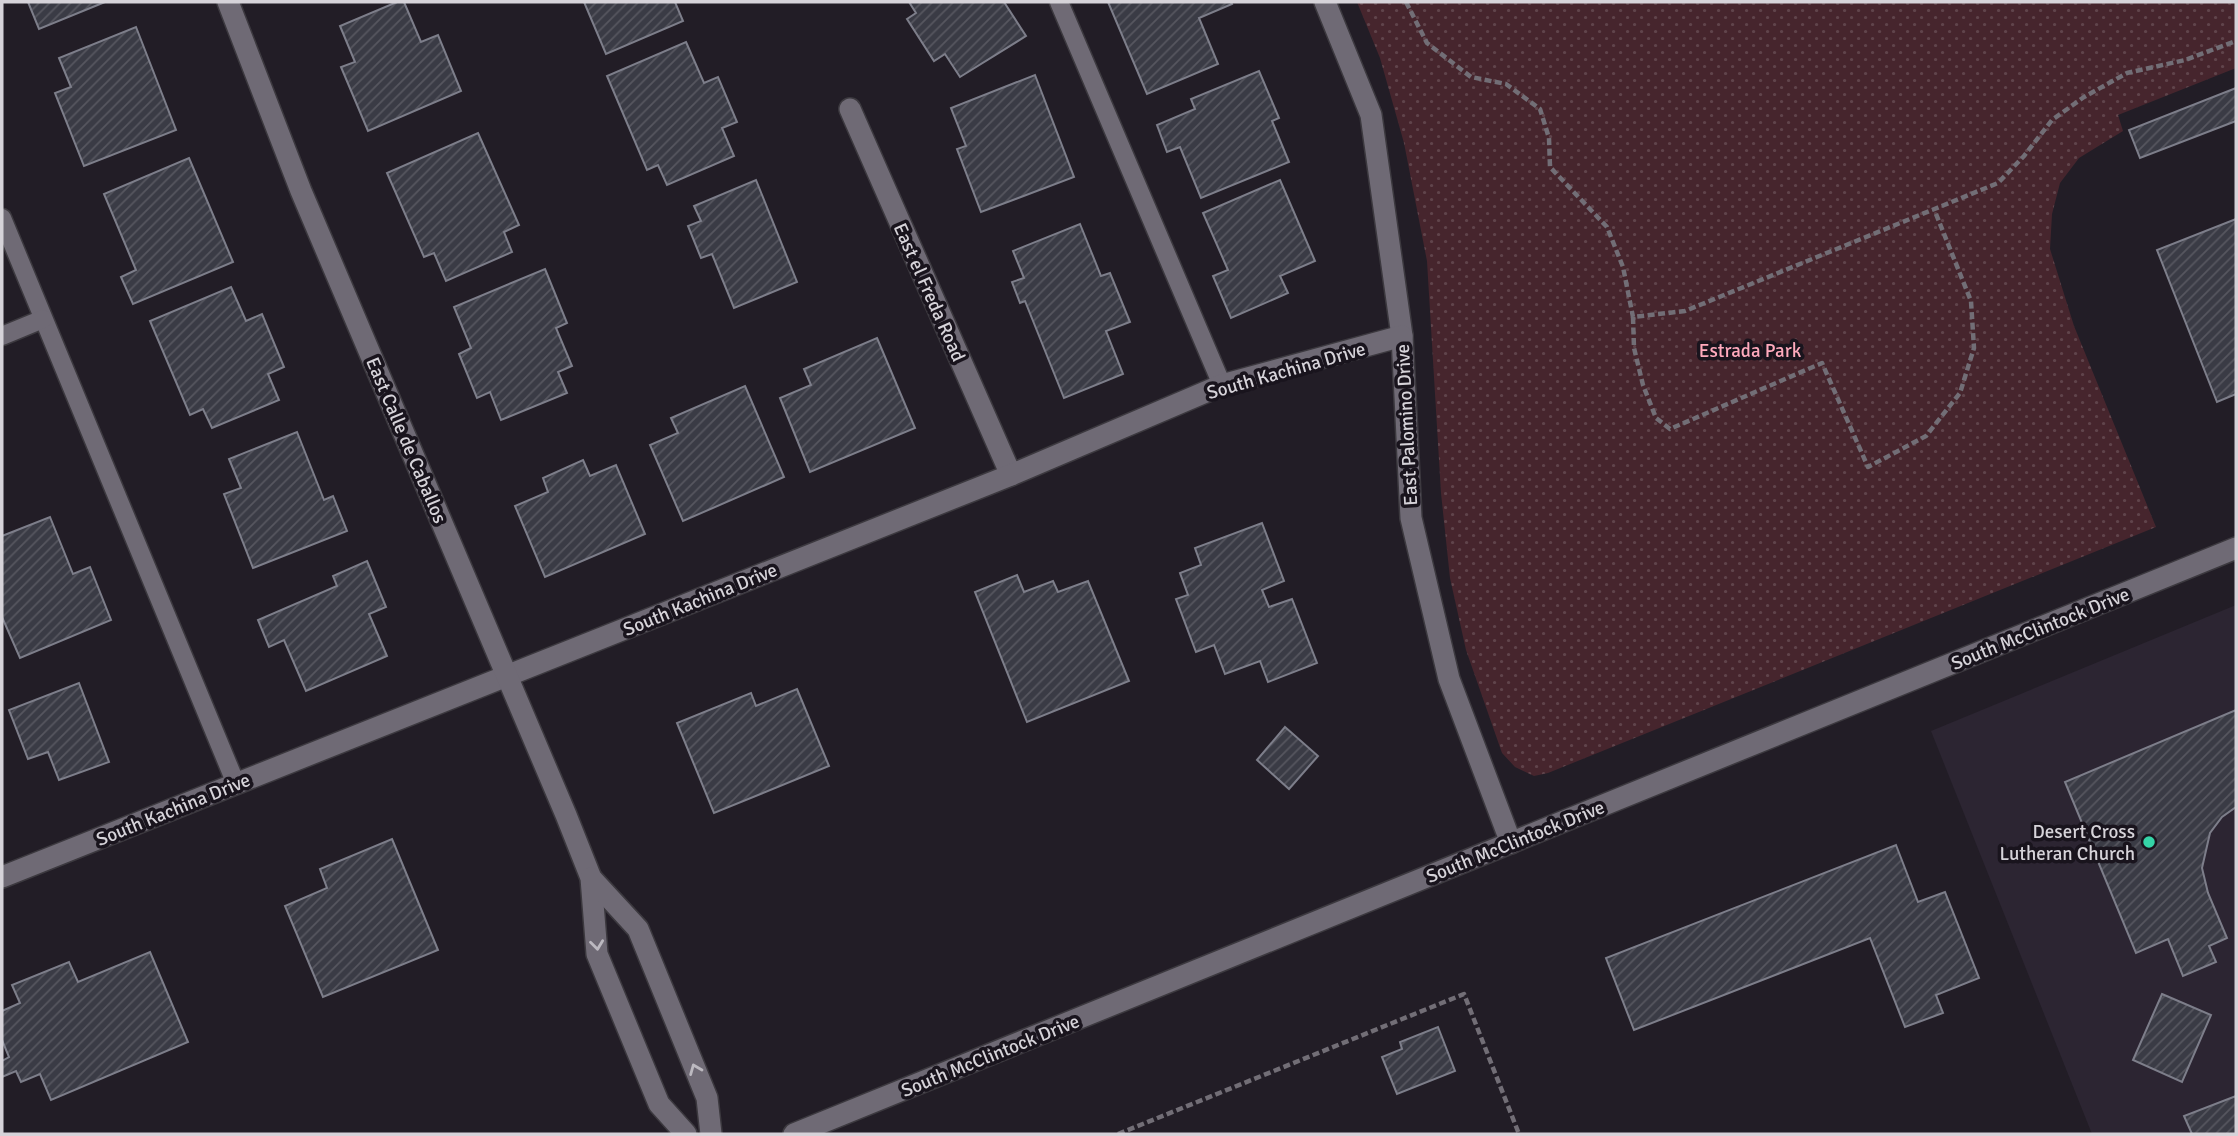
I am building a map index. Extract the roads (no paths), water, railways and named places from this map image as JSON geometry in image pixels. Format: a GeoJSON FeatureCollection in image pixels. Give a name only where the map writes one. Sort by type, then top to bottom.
{"type":"FeatureCollection","features":[{"type":"Feature","properties":{"kind":"street","name":"East Calle de Caballos"},"geometry":{"type":"LineString","coordinates":[[228,2],[301,191],[591,877]]}},
{"type":"Feature","properties":{"kind":"street","name":"East Palomino Drive"},"geometry":{"type":"LineString","coordinates":[[1325,2],[1371,115],[1402,336],[1410,519],[1449,679],[1511,843]]}},
{"type":"Feature","properties":{"kind":"street","name":"East el Freda Road"},"geometry":{"type":"LineString","coordinates":[[850,109],[1011,475]]}},
{"type":"Feature","properties":{"kind":"street","name":"South Kachina Drive"},"geometry":{"type":"LineString","coordinates":[[2,877],[1011,475],[1222,385],[1402,336]]}},
{"type":"Feature","properties":{"kind":"street","name":"South McClintock Drive"},"geometry":{"type":"LineString","coordinates":[[794,1134],[2236,548]]}},
{"type":"Feature","properties":{"kind":"street"},"geometry":{"type":"LineString","coordinates":[[591,877],[597,954],[659,1104],[686,1134]]}},
{"type":"Feature","properties":{"kind":"street"},"geometry":{"type":"LineString","coordinates":[[591,877],[638,929],[707,1098],[711,1134]]}},
{"type":"Feature","properties":{"kind":"lane"},"geometry":{"type":"LineString","coordinates":[[1059,2],[1222,385]]}},
{"type":"Feature","properties":{"kind":"lane"},"geometry":{"type":"LineString","coordinates":[[2,218],[236,784]]}},
{"type":"Feature","properties":{"kind":"lane"},"geometry":{"type":"LineString","coordinates":[[2,336],[43,318]]}},
{"type":"Feature","properties":{"kind":"place","name":"Desert Cross Lutheran Church"},"geometry":{"type":"Point","coordinates":[2149,842]}},
{"type":"Feature","properties":{"kind":"park label","name":"Estrada Park"},"geometry":{"type":"Point","coordinates":[1750,350]}}]}
